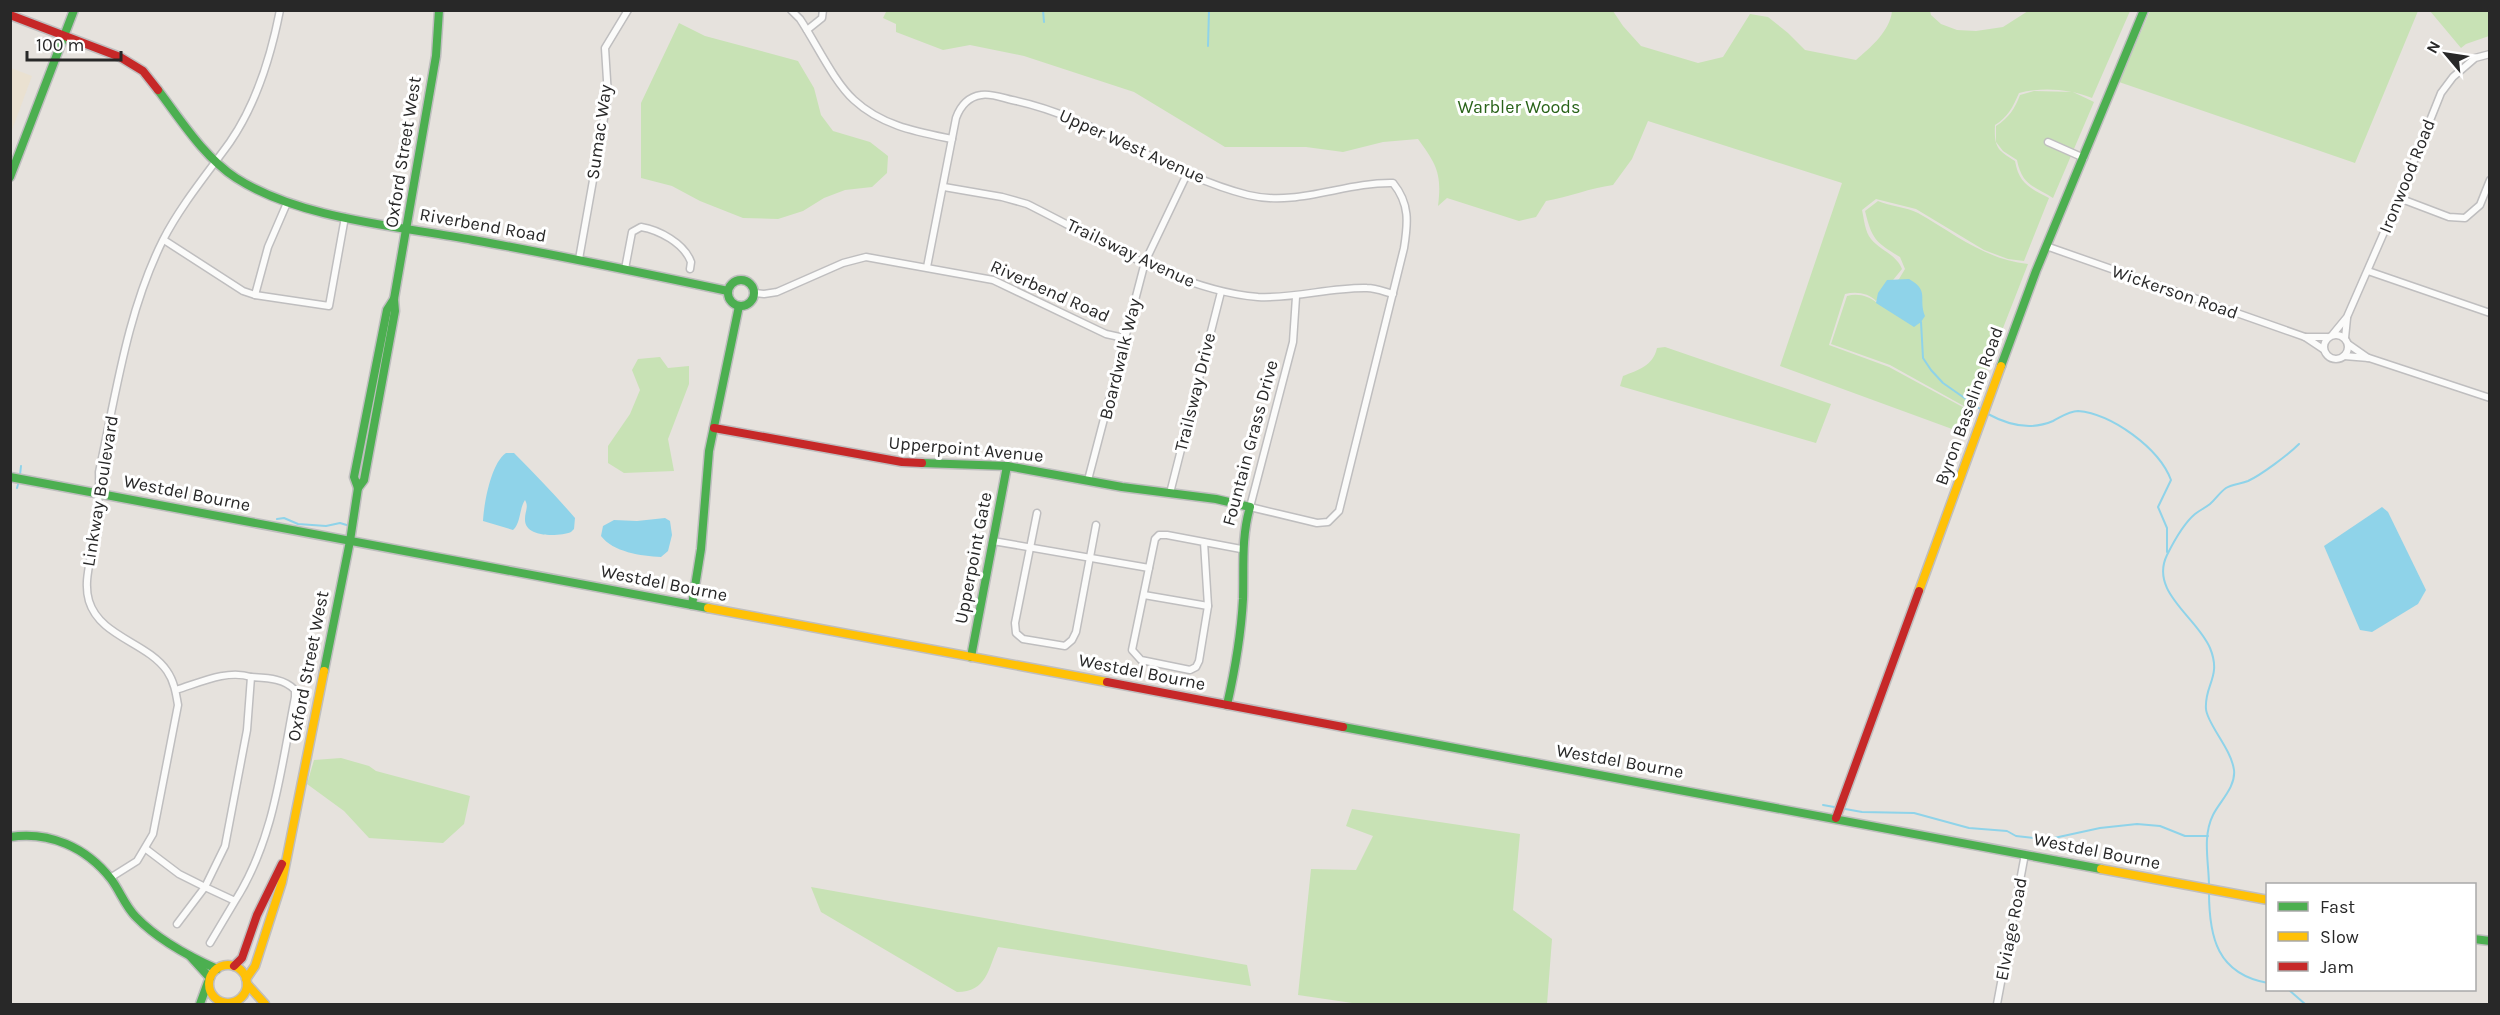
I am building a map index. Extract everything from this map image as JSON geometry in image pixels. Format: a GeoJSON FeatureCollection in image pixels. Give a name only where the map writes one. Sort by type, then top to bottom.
{"type":"FeatureCollection","features":[{"type":"Feature","properties":{"kind":"main road"},"geometry":{"type":"LineString","coordinates":[[10,177],[74,10]]}},
{"type":"Feature","properties":{"kind":"main road","name":"Oxford Street West"},"geometry":{"type":"LineString","coordinates":[[247,981],[255,966],[282,882],[350,542],[358,488],[354,477],[387,310],[394,299],[407,228],[436,56],[439,10]]}},
{"type":"Feature","properties":{"kind":"main road","name":"Byron Baseline Road"},"geometry":{"type":"LineString","coordinates":[[1836,818],[2046,246],[2144,10]]}},
{"type":"Feature","properties":{"kind":"main road","name":"Riverbend Road"},"geometry":{"type":"LineString","coordinates":[[10,15],[120,57],[143,71],[161,91],[197,142],[215,160],[249,186],[286,203],[345,217],[579,259],[728,291]]}},
{"type":"Feature","properties":{"kind":"main road"},"geometry":{"type":"LineString","coordinates":[[741,279],[750,282],[755,293],[749,303],[739,306],[730,299],[728,291],[733,282],[741,279]]}},
{"type":"Feature","properties":{"kind":"main road"},"geometry":{"type":"LineString","coordinates":[[692,605],[701,549],[709,451],[739,306]]}},
{"type":"Feature","properties":{"kind":"main road","name":"Upperpoint Avenue"},"geometry":{"type":"LineString","coordinates":[[714,428],[902,462],[1007,465],[1122,488],[1216,499],[1250,507]]}},
{"type":"Feature","properties":{"kind":"main road","name":"Upperpoint Gate"},"geometry":{"type":"LineString","coordinates":[[971,657],[1007,465]]}},
{"type":"Feature","properties":{"kind":"main road","name":"Westdel Bourne"},"geometry":{"type":"LineString","coordinates":[[10,477],[2266,900]]}},
{"type":"Feature","properties":{"kind":"main road","name":"Fountain Grass Drive"},"geometry":{"type":"LineString","coordinates":[[1227,705],[1240,649],[1243,596],[1241,549],[1243,529],[1250,507]]}},
{"type":"Feature","properties":{"kind":"main road"},"geometry":{"type":"LineString","coordinates":[[10,837],[18,835],[52,838],[94,862],[110,878],[135,917],[190,956],[217,969]]}},
{"type":"Feature","properties":{"kind":"main road","name":"Oxford Street West"},"geometry":{"type":"LineString","coordinates":[[234,966],[242,958],[257,915],[288,850]]}},
{"type":"Feature","properties":{"kind":"main road"},"geometry":{"type":"LineString","coordinates":[[190,956],[210,979],[211,993],[219,1002],[228,1004],[240,999],[247,981]]}},
{"type":"Feature","properties":{"kind":"main road"},"geometry":{"type":"LineString","coordinates":[[200,1005],[210,979],[217,969],[225,965],[239,969],[265,1005]]}},
{"type":"Feature","properties":{"kind":"street","name":"Linkway Boulevard"},"geometry":{"type":"LineString","coordinates":[[176,690],[168,671],[102,622],[89,601],[87,577],[100,494],[99,472],[140,293],[164,240],[215,160],[231,141],[256,95],[274,41],[280,10]]}},
{"type":"Feature","properties":{"kind":"street","name":"Sumac Way"},"geometry":{"type":"LineString","coordinates":[[579,259],[608,96],[605,48],[628,10]]}},
{"type":"Feature","properties":{"kind":"street"},"geometry":{"type":"LineString","coordinates":[[807,30],[819,21],[823,10]]}},
{"type":"Feature","properties":{"kind":"street"},"geometry":{"type":"LineString","coordinates":[[794,12],[845,89],[863,107],[899,127],[952,139]]}},
{"type":"Feature","properties":{"kind":"street","name":"Ironwood Road"},"geometry":{"type":"LineString","coordinates":[[2330,336],[2347,318],[2441,93],[2453,77],[2475,58],[2490,54]]}},
{"type":"Feature","properties":{"kind":"street","name":"Upper West Avenue"},"geometry":{"type":"LineString","coordinates":[[927,267],[960,108],[968,99],[982,94],[1040,105],[1082,122],[1187,174],[1250,195],[1301,198],[1378,183],[1393,183],[1403,195],[1408,222],[1394,294],[1339,511],[1328,522],[1317,523],[1250,507]]}},
{"type":"Feature","properties":{"kind":"street"},"geometry":{"type":"LineString","coordinates":[[2048,142],[2084,158]]}},
{"type":"Feature","properties":{"kind":"street","name":"Boardwalk Way"},"geometry":{"type":"LineString","coordinates":[[1088,480],[1145,262],[1187,174]]}},
{"type":"Feature","properties":{"kind":"street"},"geometry":{"type":"LineString","coordinates":[[2399,198],[2449,217],[2465,218],[2480,206],[2490,180]]}},
{"type":"Feature","properties":{"kind":"street","name":"Trailsway Avenue"},"geometry":{"type":"LineString","coordinates":[[944,187],[1002,197],[1027,204],[1181,279],[1221,292],[1258,297],[1296,297],[1345,289],[1369,288],[1394,294]]}},
{"type":"Feature","properties":{"kind":"street"},"geometry":{"type":"LineString","coordinates":[[255,295],[268,247],[286,203]]}},
{"type":"Feature","properties":{"kind":"street"},"geometry":{"type":"LineString","coordinates":[[164,240],[243,291],[255,295],[329,306],[345,217]]}},
{"type":"Feature","properties":{"kind":"street"},"geometry":{"type":"LineString","coordinates":[[625,269],[632,232],[641,226],[662,233],[684,251],[691,262],[690,269]]}},
{"type":"Feature","properties":{"kind":"street","name":"Wickerson Road"},"geometry":{"type":"LineString","coordinates":[[2046,246],[2305,337],[2324,350]]}},
{"type":"Feature","properties":{"kind":"street","name":"Riverbend Road"},"geometry":{"type":"LineString","coordinates":[[755,293],[777,292],[843,263],[866,256],[993,280],[1106,334],[1124,338]]}},
{"type":"Feature","properties":{"kind":"street"},"geometry":{"type":"LineString","coordinates":[[2368,271],[2490,313]]}},
{"type":"Feature","properties":{"kind":"street","name":"Trailsway Drive"},"geometry":{"type":"LineString","coordinates":[[1170,493],[1221,292]]}},
{"type":"Feature","properties":{"kind":"street","name":"Fountain Grass Drive"},"geometry":{"type":"LineString","coordinates":[[1250,507],[1293,342],[1296,297]]}},
{"type":"Feature","properties":{"kind":"street","name":"Ironwood Road"},"geometry":{"type":"LineString","coordinates":[[2347,318],[2347,341]]}},
{"type":"Feature","properties":{"kind":"street"},"geometry":{"type":"LineString","coordinates":[[2369,358],[2340,334],[2330,336],[2324,350],[2332,359],[2344,356],[2369,358],[2490,398]]}},
{"type":"Feature","properties":{"kind":"street","name":"Wickerson Road"},"geometry":{"type":"LineString","coordinates":[[2305,337],[2330,336]]}},
{"type":"Feature","properties":{"kind":"street"},"geometry":{"type":"LineString","coordinates":[[2344,356],[2347,341]]}},
{"type":"Feature","properties":{"kind":"street"},"geometry":{"type":"LineString","coordinates":[[1036,513],[1015,623],[1016,633],[1023,639],[1065,646],[1072,640],[1076,632],[1096,525]]}},
{"type":"Feature","properties":{"kind":"street"},"geometry":{"type":"LineString","coordinates":[[1204,542],[1208,606],[1196,667],[1190,669],[1141,660],[1132,651],[1155,539],[1159,535],[1204,542],[1241,549]]}},
{"type":"Feature","properties":{"kind":"street"},"geometry":{"type":"LineString","coordinates":[[993,541],[1149,568]]}},
{"type":"Feature","properties":{"kind":"street"},"geometry":{"type":"LineString","coordinates":[[1143,595],[1208,606]]}},
{"type":"Feature","properties":{"kind":"street"},"geometry":{"type":"LineString","coordinates":[[110,878],[137,861],[153,834],[178,705],[176,690],[228,674],[239,673],[284,682],[295,690],[295,697],[270,823],[247,883],[210,943]]}},
{"type":"Feature","properties":{"kind":"street"},"geometry":{"type":"LineString","coordinates":[[177,924],[205,887],[225,846],[247,730],[251,677]]}},
{"type":"Feature","properties":{"kind":"street"},"geometry":{"type":"LineString","coordinates":[[146,849],[179,874],[235,902]]}},
{"type":"Feature","properties":{"kind":"street","name":"Elviage Road"},"geometry":{"type":"LineString","coordinates":[[1996,1005],[2025,854]]}},
{"type":"Feature","properties":{"kind":"shaded area"},"geometry":{"type":"Polygon","coordinates":[[[10,68],[32,76],[11,133],[10,68]]]}},
{"type":"Feature","properties":{"kind":"green space","name":"Warbler Woods"},"geometry":{"type":"Polygon","coordinates":[[[887,10],[1613,11],[1641,46],[1698,63],[1723,57],[1750,14],[1768,17],[1805,50],[1856,60],[1884,32],[1892,11],[1930,11],[1931,15],[1941,24],[1957,30],[1976,31],[2003,27],[2028,11],[2130,11],[2092,98],[2056,90],[2019,93],[2010,111],[1995,125],[1998,147],[2015,161],[2019,175],[2026,184],[2049,198],[2024,261],[2008,259],[1984,250],[1916,209],[1876,199],[1862,210],[1869,236],[1896,260],[1902,269],[1876,301],[1862,293],[1845,294],[1829,345],[1889,367],[1970,411],[1963,433],[1780,366],[1842,183],[1648,121],[1632,159],[1613,185],[1546,201],[1536,217],[1519,221],[1447,198],[1438,206],[1437,170],[1418,139],[1383,142],[1343,152],[1306,147],[1225,147],[1134,92],[1024,56],[970,45],[943,50],[896,32],[896,24],[883,18],[887,10]]]}},
{"type":"Feature","properties":{"kind":"green space"},"geometry":{"type":"Polygon","coordinates":[[[2150,10],[2418,11],[2355,163],[2119,82],[2150,10]]]}},
{"type":"Feature","properties":{"kind":"green space"},"geometry":{"type":"Polygon","coordinates":[[[2430,11],[2489,11],[2489,36],[2461,48],[2430,11]]]}},
{"type":"Feature","properties":{"kind":"green space"},"geometry":{"type":"Polygon","coordinates":[[[679,23],[705,36],[798,61],[814,88],[821,115],[833,131],[870,142],[888,156],[887,173],[872,187],[845,190],[824,198],[803,211],[778,219],[743,218],[700,201],[672,186],[641,178],[641,103],[679,23]]]}},
{"type":"Feature","properties":{"kind":"green space"},"geometry":{"type":"Polygon","coordinates":[[[2034,91],[2073,92],[2094,102],[2053,198],[2029,184],[2022,175],[2017,160],[2003,151],[1996,142],[1996,126],[2005,120],[2020,95],[2034,91]]]}},
{"type":"Feature","properties":{"kind":"green space"},"geometry":{"type":"Polygon","coordinates":[[[1878,201],[1918,213],[1957,237],[1997,257],[2028,264],[1971,410],[1890,365],[1831,344],[1847,296],[1863,296],[1877,303],[1905,269],[1900,257],[1880,243],[1870,228],[1865,211],[1878,201]]]}},
{"type":"Feature","properties":{"kind":"green space"},"geometry":{"type":"Polygon","coordinates":[[[1665,347],[1831,404],[1816,443],[1620,386],[1623,376],[1648,363],[1657,348],[1665,347]]]}},
{"type":"Feature","properties":{"kind":"green space"},"geometry":{"type":"Polygon","coordinates":[[[660,357],[668,368],[689,366],[689,384],[668,439],[674,471],[624,473],[608,463],[608,446],[630,414],[640,390],[632,370],[638,359],[660,357]]]}},
{"type":"Feature","properties":{"kind":"green space"},"geometry":{"type":"Polygon","coordinates":[[[341,758],[369,766],[376,771],[470,796],[464,824],[443,843],[369,838],[344,811],[307,784],[314,760],[341,758]]]}},
{"type":"Feature","properties":{"kind":"green space"},"geometry":{"type":"Polygon","coordinates":[[[1352,809],[1520,834],[1513,910],[1552,939],[1547,1004],[1359,1004],[1298,995],[1311,869],[1356,870],[1373,836],[1346,826],[1352,809]]]}},
{"type":"Feature","properties":{"kind":"green space"},"geometry":{"type":"Polygon","coordinates":[[[811,887],[1247,965],[1251,986],[998,947],[989,971],[981,984],[967,991],[957,992],[821,912],[811,887]]]}},
{"type":"Feature","properties":{"kind":"water"},"geometry":{"type":"Polygon","coordinates":[[[1909,279],[1921,291],[1925,316],[1914,327],[1876,303],[1878,293],[1887,280],[1909,279]]]}},
{"type":"Feature","properties":{"kind":"water"},"geometry":{"type":"Polygon","coordinates":[[[506,453],[514,453],[575,518],[574,529],[571,532],[551,535],[530,530],[525,519],[527,507],[525,500],[513,530],[483,521],[492,474],[506,453]]]}},
{"type":"Feature","properties":{"kind":"water"},"geometry":{"type":"Polygon","coordinates":[[[2382,507],[2388,512],[2426,590],[2418,604],[2372,632],[2360,630],[2324,546],[2382,507]]]}},
{"type":"Feature","properties":{"kind":"water"},"geometry":{"type":"Polygon","coordinates":[[[665,518],[670,521],[672,535],[668,551],[661,557],[636,554],[620,549],[601,536],[603,526],[614,520],[637,521],[665,518]]]}},
{"type":"Feature","properties":{"kind":"waterway"},"geometry":{"type":"LineString","coordinates":[[1043,10],[1044,22]]}},
{"type":"Feature","properties":{"kind":"waterway"},"geometry":{"type":"LineString","coordinates":[[1208,46],[1209,10]]}},
{"type":"Feature","properties":{"kind":"waterway"},"geometry":{"type":"LineString","coordinates":[[1921,322],[1923,358],[1931,370],[1943,383],[1983,411]]}},
{"type":"Feature","properties":{"kind":"waterway"},"geometry":{"type":"LineString","coordinates":[[1988,414],[2011,424],[2036,426],[2078,411],[2105,419],[2133,435],[2156,456],[2171,480],[2158,507],[2167,528],[2167,552]]}},
{"type":"Feature","properties":{"kind":"waterway"},"geometry":{"type":"LineString","coordinates":[[2209,886],[2208,832],[2213,815],[2233,782],[2234,770],[2228,753],[2207,715],[2207,693],[2214,666],[2210,648],[2169,593],[2164,581],[2163,568],[2176,539],[2195,514],[2210,504],[2226,488],[2253,478],[2299,444]]}},
{"type":"Feature","properties":{"kind":"waterway"},"geometry":{"type":"LineString","coordinates":[[20,475],[21,466]]}},
{"type":"Feature","properties":{"kind":"waterway"},"geometry":{"type":"LineString","coordinates":[[17,488],[19,481]]}},
{"type":"Feature","properties":{"kind":"waterway"},"geometry":{"type":"LineString","coordinates":[[277,519],[284,518],[298,524],[326,526],[340,523],[350,526]]}},
{"type":"Feature","properties":{"kind":"waterway"},"geometry":{"type":"LineString","coordinates":[[1823,805],[1862,812],[1914,813],[1969,828],[2007,831],[2016,836],[2035,838],[2054,838],[2100,828],[2137,824],[2160,826],[2185,836],[2208,836]]}},
{"type":"Feature","properties":{"kind":"waterway"},"geometry":{"type":"LineString","coordinates":[[2209,892],[2211,924],[2219,951],[2237,971],[2266,982]]}},
{"type":"Feature","properties":{"kind":"waterway"},"geometry":{"type":"LineString","coordinates":[[2290,991],[2305,1004]]}},
{"type":"Feature","properties":{"kind":"traffic: fast"},"geometry":{"type":"LineString","coordinates":[[10,177],[74,10]]}},
{"type":"Feature","properties":{"kind":"traffic: fast"},"geometry":{"type":"LineString","coordinates":[[358,488],[364,480],[395,311],[394,299],[436,56],[439,10]]}},
{"type":"Feature","properties":{"kind":"traffic: fast"},"geometry":{"type":"LineString","coordinates":[[2001,366],[2036,271],[2144,10]]}},
{"type":"Feature","properties":{"kind":"traffic: fast"},"geometry":{"type":"LineString","coordinates":[[158,90],[193,137],[224,169],[261,192],[289,203],[350,219],[537,252],[728,291]]}},
{"type":"Feature","properties":{"kind":"traffic: fast"},"geometry":{"type":"LineString","coordinates":[[741,280],[750,284],[754,293],[750,302],[741,306],[732,302],[728,293],[732,284],[741,280]]}},
{"type":"Feature","properties":{"kind":"traffic: fast"},"geometry":{"type":"LineString","coordinates":[[324,671],[350,541],[358,488],[354,477],[387,310],[394,299]]}},
{"type":"Feature","properties":{"kind":"traffic: fast"},"geometry":{"type":"LineString","coordinates":[[692,605],[701,549],[709,451],[739,306]]}},
{"type":"Feature","properties":{"kind":"traffic: fast"},"geometry":{"type":"LineString","coordinates":[[922,463],[1007,466],[1122,487],[1216,499],[1250,507],[1244,542],[1241,626],[1227,705]]}},
{"type":"Feature","properties":{"kind":"traffic: fast"},"geometry":{"type":"LineString","coordinates":[[971,657],[1007,466]]}},
{"type":"Feature","properties":{"kind":"traffic: fast"},"geometry":{"type":"LineString","coordinates":[[10,477],[708,608]]}},
{"type":"Feature","properties":{"kind":"traffic: fast"},"geometry":{"type":"LineString","coordinates":[[1343,727],[2101,869]]}},
{"type":"Feature","properties":{"kind":"traffic: fast"},"geometry":{"type":"LineString","coordinates":[[10,837],[53,839],[78,850],[101,868],[136,917],[154,933],[174,947],[217,969]]}},
{"type":"Feature","properties":{"kind":"traffic: fast"},"geometry":{"type":"LineString","coordinates":[[2476,939],[2490,941]]}},
{"type":"Feature","properties":{"kind":"traffic: fast"},"geometry":{"type":"LineString","coordinates":[[190,956],[210,978]]}},
{"type":"Feature","properties":{"kind":"traffic: fast"},"geometry":{"type":"LineString","coordinates":[[200,1004],[208,982]]}},
{"type":"Feature","properties":{"kind":"traffic: slow"},"geometry":{"type":"LineString","coordinates":[[1919,591],[2001,366]]}},
{"type":"Feature","properties":{"kind":"traffic: slow"},"geometry":{"type":"LineString","coordinates":[[708,608],[1107,682]]}},
{"type":"Feature","properties":{"kind":"traffic: slow"},"geometry":{"type":"LineString","coordinates":[[246,979],[255,966],[282,882],[324,671]]}},
{"type":"Feature","properties":{"kind":"traffic: slow"},"geometry":{"type":"LineString","coordinates":[[2101,869],[2266,900]]}},
{"type":"Feature","properties":{"kind":"traffic: slow"},"geometry":{"type":"LineString","coordinates":[[228,965],[235,966],[241,971],[246,977],[247,984],[246,991],[241,997],[235,1002],[228,1003],[221,1002],[215,997],[210,991],[209,984],[210,977],[215,971],[221,966],[228,965]]}},
{"type":"Feature","properties":{"kind":"traffic: slow"},"geometry":{"type":"LineString","coordinates":[[247,984],[265,1004]]}},
{"type":"Feature","properties":{"kind":"traffic: jam"},"geometry":{"type":"LineString","coordinates":[[10,15],[120,57],[143,71],[158,90]]}},
{"type":"Feature","properties":{"kind":"traffic: jam"},"geometry":{"type":"LineString","coordinates":[[714,428],[902,462],[922,463]]}},
{"type":"Feature","properties":{"kind":"traffic: jam"},"geometry":{"type":"LineString","coordinates":[[1836,818],[1919,591]]}},
{"type":"Feature","properties":{"kind":"traffic: jam"},"geometry":{"type":"LineString","coordinates":[[1107,682],[1343,727]]}},
{"type":"Feature","properties":{"kind":"traffic: jam"},"geometry":{"type":"LineString","coordinates":[[234,966],[242,958],[257,915],[282,864]]}}]}
